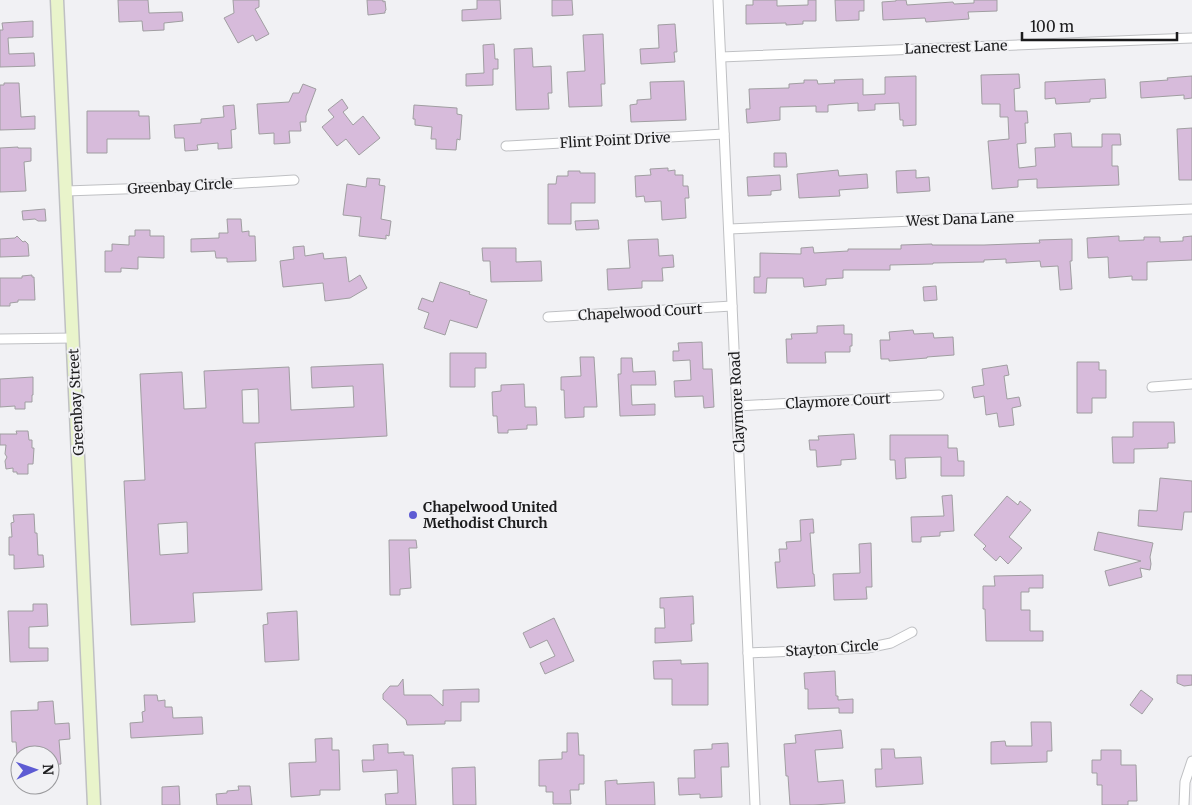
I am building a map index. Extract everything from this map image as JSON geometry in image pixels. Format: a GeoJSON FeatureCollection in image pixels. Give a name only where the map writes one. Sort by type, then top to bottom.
{"type":"FeatureCollection","features":[{"type":"Feature","properties":{"kind":"street","name":"Greenbay Street"},"geometry":{"type":"LineString","coordinates":[[56,0],[94,805]]}},
{"type":"Feature","properties":{"kind":"street","name":"Claymore Road"},"geometry":{"type":"LineString","coordinates":[[718,0],[755,805]]}},
{"type":"Feature","properties":{"kind":"street","name":"Lanecrest Lane"},"geometry":{"type":"LineString","coordinates":[[720,57],[1192,38]]}},
{"type":"Feature","properties":{"kind":"street","name":"Flint Point Drive"},"geometry":{"type":"LineString","coordinates":[[506,146],[724,134]]}},
{"type":"Feature","properties":{"kind":"street","name":"Greenbay Circle"},"geometry":{"type":"LineString","coordinates":[[66,191],[294,180]]}},
{"type":"Feature","properties":{"kind":"street","name":"West Dana Lane"},"geometry":{"type":"LineString","coordinates":[[729,229],[1192,209]]}},
{"type":"Feature","properties":{"kind":"street","name":"Chapelwood Court"},"geometry":{"type":"LineString","coordinates":[[548,317],[732,306]]}},
{"type":"Feature","properties":{"kind":"street"},"geometry":{"type":"LineString","coordinates":[[0,340],[73,338]]}},
{"type":"Feature","properties":{"kind":"street"},"geometry":{"type":"LineString","coordinates":[[1152,386],[1192,384]]}},
{"type":"Feature","properties":{"kind":"street","name":"Claymore Court"},"geometry":{"type":"LineString","coordinates":[[737,406],[939,395]]}},
{"type":"Feature","properties":{"kind":"street","name":"Stayton Circle"},"geometry":{"type":"LineString","coordinates":[[748,653],[868,648],[891,643],[912,632]]}},
{"type":"Feature","properties":{"kind":"street"},"geometry":{"type":"LineString","coordinates":[[1184,805],[1185,782],[1192,762]]}},
{"type":"Feature","properties":{"kind":"building"},"geometry":{"type":"Polygon","coordinates":[[[118,0],[148,0],[149,13],[182,12],[183,21],[164,23],[164,30],[143,31],[142,21],[119,22],[118,0]]]}},
{"type":"Feature","properties":{"kind":"building"},"geometry":{"type":"Polygon","coordinates":[[[233,0],[259,0],[259,7],[255,9],[269,34],[256,41],[253,35],[238,43],[224,18],[234,13],[233,0]]]}},
{"type":"Feature","properties":{"kind":"building"},"geometry":{"type":"Polygon","coordinates":[[[367,0],[385,1],[385,13],[368,15],[367,0]]]}},
{"type":"Feature","properties":{"kind":"building"},"geometry":{"type":"Polygon","coordinates":[[[477,0],[500,0],[501,19],[462,21],[462,10],[477,9],[477,0]]]}},
{"type":"Feature","properties":{"kind":"building"},"geometry":{"type":"Polygon","coordinates":[[[552,0],[572,0],[573,15],[552,16],[552,0]]]}},
{"type":"Feature","properties":{"kind":"building"},"geometry":{"type":"Polygon","coordinates":[[[753,0],[777,0],[777,6],[808,5],[808,0],[816,0],[816,21],[803,21],[803,24],[786,25],[786,23],[746,24],[746,5],[753,5],[753,0]]]}},
{"type":"Feature","properties":{"kind":"building"},"geometry":{"type":"Polygon","coordinates":[[[835,0],[864,0],[864,11],[859,11],[859,20],[836,21],[835,0]]]}},
{"type":"Feature","properties":{"kind":"building"},"geometry":{"type":"Polygon","coordinates":[[[906,0],[907,5],[953,2],[954,4],[974,3],[974,0],[997,0],[997,11],[968,12],[969,19],[926,22],[925,18],[883,20],[882,2],[906,0]]]}},
{"type":"Feature","properties":{"kind":"building"},"geometry":{"type":"Polygon","coordinates":[[[33,21],[33,37],[8,38],[9,54],[34,53],[35,66],[0,67],[0,30],[3,30],[2,23],[33,21]]]}},
{"type":"Feature","properties":{"kind":"building"},"geometry":{"type":"Polygon","coordinates":[[[675,24],[677,52],[674,52],[675,62],[641,64],[640,49],[659,48],[658,25],[675,24]]]}},
{"type":"Feature","properties":{"kind":"building"},"geometry":{"type":"Polygon","coordinates":[[[603,34],[605,84],[601,84],[602,106],[569,107],[567,72],[585,71],[583,35],[603,34]]]}},
{"type":"Feature","properties":{"kind":"building"},"geometry":{"type":"Polygon","coordinates":[[[494,44],[495,59],[498,59],[498,69],[493,69],[493,85],[466,86],[466,74],[484,73],[483,45],[494,44]]]}},
{"type":"Feature","properties":{"kind":"building"},"geometry":{"type":"Polygon","coordinates":[[[532,48],[533,67],[551,66],[552,93],[548,93],[549,109],[516,110],[514,49],[532,48]]]}},
{"type":"Feature","properties":{"kind":"building"},"geometry":{"type":"Polygon","coordinates":[[[1019,74],[1020,88],[1014,89],[1015,111],[1027,111],[1028,123],[1025,123],[1026,143],[1017,144],[1019,168],[1036,166],[1035,148],[1055,147],[1054,134],[1071,133],[1072,147],[1102,147],[1102,134],[1120,134],[1121,145],[1112,145],[1112,166],[1118,166],[1119,185],[1037,188],[1037,179],[1018,180],[1018,187],[992,189],[988,141],[1009,139],[1008,117],[1000,117],[1000,104],[982,104],[981,75],[1019,74]]]}},
{"type":"Feature","properties":{"kind":"building"},"geometry":{"type":"Polygon","coordinates":[[[916,76],[916,125],[903,126],[903,120],[900,120],[899,103],[875,104],[875,110],[858,111],[858,103],[828,105],[828,112],[816,112],[816,106],[780,107],[780,120],[747,123],[746,109],[750,109],[749,89],[789,88],[789,84],[804,83],[804,80],[817,80],[818,84],[835,83],[834,80],[863,79],[863,95],[885,94],[885,77],[916,76]]]}},
{"type":"Feature","properties":{"kind":"building"},"geometry":{"type":"Polygon","coordinates":[[[1192,76],[1192,98],[1184,99],[1184,95],[1141,98],[1140,82],[1192,76]]]}},
{"type":"Feature","properties":{"kind":"building"},"geometry":{"type":"Polygon","coordinates":[[[1105,79],[1106,98],[1090,99],[1090,102],[1056,104],[1055,98],[1045,99],[1045,82],[1105,79]]]}},
{"type":"Feature","properties":{"kind":"building"},"geometry":{"type":"Polygon","coordinates":[[[684,81],[686,120],[631,122],[630,105],[637,104],[637,100],[651,99],[650,82],[684,81]]]}},
{"type":"Feature","properties":{"kind":"building"},"geometry":{"type":"Polygon","coordinates":[[[4,83],[19,83],[21,117],[35,116],[35,129],[0,130],[0,85],[4,85],[4,83]]]}},
{"type":"Feature","properties":{"kind":"building"},"geometry":{"type":"Polygon","coordinates":[[[303,84],[316,89],[306,116],[306,122],[300,122],[301,131],[289,131],[290,143],[274,144],[274,133],[259,134],[257,104],[289,102],[293,93],[299,93],[303,84]]]}},
{"type":"Feature","properties":{"kind":"building"},"geometry":{"type":"Polygon","coordinates":[[[342,99],[348,108],[343,112],[353,125],[363,116],[380,138],[359,155],[346,139],[337,146],[322,127],[334,117],[328,110],[342,99]]]}},
{"type":"Feature","properties":{"kind":"building"},"geometry":{"type":"Polygon","coordinates":[[[234,105],[236,129],[231,130],[232,148],[218,149],[218,143],[197,145],[198,150],[185,151],[184,138],[175,138],[174,125],[201,123],[201,119],[224,117],[223,106],[234,105]]]}},
{"type":"Feature","properties":{"kind":"building"},"geometry":{"type":"Polygon","coordinates":[[[414,105],[457,108],[457,114],[462,115],[460,140],[457,139],[456,150],[436,149],[436,139],[431,139],[432,127],[415,125],[415,119],[413,119],[414,105]]]}},
{"type":"Feature","properties":{"kind":"building"},"geometry":{"type":"Polygon","coordinates":[[[87,111],[139,111],[139,116],[149,116],[150,139],[107,139],[107,153],[87,153],[87,111]]]}},
{"type":"Feature","properties":{"kind":"building"},"geometry":{"type":"Polygon","coordinates":[[[1192,128],[1192,180],[1179,180],[1177,129],[1192,128]]]}},
{"type":"Feature","properties":{"kind":"building"},"geometry":{"type":"Polygon","coordinates":[[[0,148],[31,148],[31,161],[24,162],[26,191],[0,192],[0,148]]]}},
{"type":"Feature","properties":{"kind":"building"},"geometry":{"type":"Polygon","coordinates":[[[774,153],[786,153],[787,167],[774,167],[774,153]]]}},
{"type":"Feature","properties":{"kind":"building"},"geometry":{"type":"Polygon","coordinates":[[[668,168],[668,171],[675,170],[675,175],[683,175],[683,186],[688,186],[689,198],[685,198],[686,218],[662,220],[661,201],[645,202],[644,196],[636,197],[635,176],[651,175],[650,169],[668,168]]]}},
{"type":"Feature","properties":{"kind":"building"},"geometry":{"type":"Polygon","coordinates":[[[838,170],[839,176],[867,174],[868,188],[839,190],[840,196],[799,198],[797,174],[838,170]]]}},
{"type":"Feature","properties":{"kind":"building"},"geometry":{"type":"Polygon","coordinates":[[[916,170],[916,178],[929,177],[930,191],[897,193],[896,171],[916,170]]]}},
{"type":"Feature","properties":{"kind":"building"},"geometry":{"type":"Polygon","coordinates":[[[568,171],[595,173],[595,203],[571,203],[571,224],[548,224],[548,184],[556,184],[557,176],[568,176],[568,171]]]}},
{"type":"Feature","properties":{"kind":"building"},"geometry":{"type":"Polygon","coordinates":[[[780,175],[781,190],[771,191],[771,195],[748,196],[747,177],[780,175]]]}},
{"type":"Feature","properties":{"kind":"building"},"geometry":{"type":"Polygon","coordinates":[[[367,178],[380,179],[379,185],[385,186],[381,219],[391,221],[389,236],[386,235],[386,239],[359,236],[361,217],[343,215],[347,184],[366,187],[367,178]]]}},
{"type":"Feature","properties":{"kind":"building"},"geometry":{"type":"Polygon","coordinates":[[[45,209],[46,221],[35,219],[23,220],[22,211],[45,209]]]}},
{"type":"Feature","properties":{"kind":"building"},"geometry":{"type":"Polygon","coordinates":[[[227,219],[241,219],[242,232],[249,231],[249,236],[255,236],[256,261],[227,262],[227,258],[216,258],[215,251],[191,252],[191,239],[219,238],[219,233],[228,233],[227,219]]]}},
{"type":"Feature","properties":{"kind":"building"},"geometry":{"type":"Polygon","coordinates":[[[598,220],[599,229],[576,230],[575,221],[598,220]]]}},
{"type":"Feature","properties":{"kind":"building"},"geometry":{"type":"Polygon","coordinates":[[[135,230],[150,230],[150,236],[164,236],[164,258],[138,257],[138,269],[121,268],[121,272],[105,272],[105,251],[112,251],[112,244],[129,245],[129,236],[135,236],[135,230]]]}},
{"type":"Feature","properties":{"kind":"building"},"geometry":{"type":"Polygon","coordinates":[[[17,236],[28,244],[29,256],[0,257],[0,239],[15,238],[17,236]]]}},
{"type":"Feature","properties":{"kind":"building"},"geometry":{"type":"Polygon","coordinates":[[[1119,236],[1119,241],[1144,240],[1144,237],[1160,237],[1160,242],[1183,241],[1183,237],[1192,236],[1192,260],[1147,262],[1147,280],[1132,280],[1132,276],[1109,278],[1108,257],[1088,258],[1087,238],[1119,236]]]}},
{"type":"Feature","properties":{"kind":"building"},"geometry":{"type":"Polygon","coordinates":[[[658,239],[659,256],[673,255],[674,267],[662,268],[663,281],[642,281],[642,288],[608,290],[607,269],[630,268],[628,240],[658,239]]]}},
{"type":"Feature","properties":{"kind":"building"},"geometry":{"type":"Polygon","coordinates":[[[1072,239],[1072,261],[1070,261],[1072,289],[1060,290],[1058,266],[1041,267],[1040,261],[1006,263],[1006,259],[984,260],[984,262],[890,265],[890,270],[843,270],[843,278],[826,279],[826,285],[804,287],[803,278],[767,278],[766,293],[754,293],[754,277],[760,277],[760,253],[801,254],[801,248],[813,247],[814,253],[848,251],[848,249],[901,249],[901,245],[984,245],[1040,243],[1039,240],[1072,239]]]}},
{"type":"Feature","properties":{"kind":"building"},"geometry":{"type":"Polygon","coordinates":[[[304,246],[305,256],[323,253],[324,259],[346,257],[349,282],[360,275],[367,288],[350,298],[325,301],[323,283],[283,287],[280,261],[294,259],[293,247],[304,246]]]}},
{"type":"Feature","properties":{"kind":"building"},"geometry":{"type":"Polygon","coordinates":[[[482,248],[516,248],[516,262],[541,261],[542,281],[491,282],[490,261],[483,261],[482,248]]]}},
{"type":"Feature","properties":{"kind":"building"},"geometry":{"type":"Polygon","coordinates":[[[32,275],[34,277],[35,300],[18,300],[18,302],[10,303],[10,306],[0,306],[0,278],[22,278],[22,276],[32,275]]]}},
{"type":"Feature","properties":{"kind":"building"},"geometry":{"type":"Polygon","coordinates":[[[440,282],[487,300],[477,328],[450,320],[445,335],[424,328],[429,313],[418,309],[422,298],[433,302],[440,282]]]}},
{"type":"Feature","properties":{"kind":"building"},"geometry":{"type":"Polygon","coordinates":[[[936,286],[937,300],[924,301],[923,287],[936,286]]]}},
{"type":"Feature","properties":{"kind":"building"},"geometry":{"type":"Polygon","coordinates":[[[844,325],[844,334],[852,334],[850,352],[825,352],[826,363],[787,363],[786,339],[792,339],[791,334],[817,333],[817,326],[844,325]]]}},
{"type":"Feature","properties":{"kind":"building"},"geometry":{"type":"Polygon","coordinates":[[[913,330],[914,334],[933,333],[934,338],[953,337],[954,355],[889,361],[889,359],[881,359],[880,340],[890,340],[889,332],[913,330]]]}},
{"type":"Feature","properties":{"kind":"building"},"geometry":{"type":"Polygon","coordinates":[[[702,342],[703,369],[712,369],[714,407],[704,408],[703,396],[675,397],[674,381],[691,380],[690,360],[673,361],[673,351],[679,351],[678,343],[702,342]]]}},
{"type":"Feature","properties":{"kind":"building"},"geometry":{"type":"Polygon","coordinates":[[[450,353],[486,353],[486,368],[475,368],[475,387],[450,387],[450,353]]]}},
{"type":"Feature","properties":{"kind":"building"},"geometry":{"type":"Polygon","coordinates":[[[580,357],[594,357],[597,407],[584,407],[584,417],[565,418],[564,390],[561,390],[561,377],[581,376],[580,357]]]}},
{"type":"Feature","properties":{"kind":"building"},"geometry":{"type":"Polygon","coordinates":[[[621,358],[632,358],[633,372],[655,371],[656,385],[631,385],[632,405],[655,404],[655,415],[620,416],[618,374],[621,374],[621,358]]]}},
{"type":"Feature","properties":{"kind":"building"},"geometry":{"type":"Polygon","coordinates":[[[1077,362],[1099,362],[1099,370],[1106,370],[1106,398],[1092,398],[1092,413],[1077,413],[1077,362]]]}},
{"type":"Feature","properties":{"kind":"building"},"geometry":{"type":"Polygon","coordinates":[[[383,364],[387,436],[255,443],[262,590],[193,593],[195,622],[131,625],[124,481],[145,480],[140,374],[182,372],[184,409],[206,408],[204,371],[289,367],[291,410],[354,407],[353,386],[312,388],[311,367],[383,364]],[[258,389],[242,390],[243,423],[259,423],[258,389]],[[187,522],[158,524],[160,555],[188,553],[187,522]]]}},
{"type":"Feature","properties":{"kind":"building"},"geometry":{"type":"Polygon","coordinates":[[[1007,365],[1009,375],[1004,376],[1007,399],[1019,397],[1021,406],[1012,408],[1014,425],[999,427],[997,413],[986,415],[984,396],[974,398],[972,387],[984,385],[982,369],[1007,365]]]}},
{"type":"Feature","properties":{"kind":"building"},"geometry":{"type":"Polygon","coordinates":[[[33,377],[32,402],[25,402],[25,409],[15,409],[15,406],[0,407],[0,379],[33,377]]]}},
{"type":"Feature","properties":{"kind":"building"},"geometry":{"type":"Polygon","coordinates":[[[524,384],[525,407],[536,407],[537,425],[527,425],[527,429],[508,430],[508,433],[498,433],[497,416],[493,416],[492,392],[501,391],[501,385],[524,384]]]}},
{"type":"Feature","properties":{"kind":"building"},"geometry":{"type":"Polygon","coordinates":[[[1133,422],[1174,422],[1175,443],[1168,443],[1168,448],[1134,449],[1134,463],[1113,463],[1112,437],[1133,437],[1133,422]]]}},
{"type":"Feature","properties":{"kind":"building"},"geometry":{"type":"Polygon","coordinates":[[[16,431],[28,431],[29,440],[32,440],[32,448],[34,448],[33,464],[28,464],[28,474],[17,474],[17,472],[13,472],[13,468],[6,469],[6,445],[0,445],[0,434],[17,434],[16,431]]]}},
{"type":"Feature","properties":{"kind":"building"},"geometry":{"type":"Polygon","coordinates":[[[854,434],[856,459],[841,460],[841,465],[817,467],[816,450],[810,450],[809,440],[819,440],[818,436],[854,434]]]}},
{"type":"Feature","properties":{"kind":"building"},"geometry":{"type":"Polygon","coordinates":[[[890,435],[948,435],[948,448],[957,448],[958,461],[964,461],[964,476],[941,476],[941,457],[905,458],[906,478],[896,479],[895,460],[890,460],[890,435]]]}},
{"type":"Feature","properties":{"kind":"building"},"geometry":{"type":"Polygon","coordinates":[[[1160,478],[1192,481],[1192,512],[1184,512],[1182,530],[1138,526],[1139,510],[1157,511],[1160,478]]]}},
{"type":"Feature","properties":{"kind":"building"},"geometry":{"type":"Polygon","coordinates":[[[952,495],[954,531],[940,532],[940,536],[921,537],[921,542],[912,542],[911,517],[944,516],[942,496],[952,495]]]}},
{"type":"Feature","properties":{"kind":"building"},"geometry":{"type":"Polygon","coordinates":[[[1007,496],[1018,505],[1020,501],[1031,510],[1009,537],[1022,548],[1008,564],[1000,556],[996,561],[983,549],[986,546],[974,535],[1007,496]]]}},
{"type":"Feature","properties":{"kind":"building"},"geometry":{"type":"Polygon","coordinates":[[[34,514],[38,555],[43,555],[44,567],[14,569],[14,555],[9,555],[9,537],[12,537],[11,523],[14,522],[13,515],[34,514]]]}},
{"type":"Feature","properties":{"kind":"building"},"geometry":{"type":"Polygon","coordinates":[[[813,519],[814,533],[810,533],[815,586],[777,588],[775,562],[780,562],[779,549],[787,549],[786,542],[801,541],[800,520],[813,519]]]}},
{"type":"Feature","properties":{"kind":"building"},"geometry":{"type":"Polygon","coordinates":[[[1098,532],[1153,543],[1150,570],[1140,568],[1142,577],[1109,586],[1105,571],[1141,561],[1094,550],[1098,532]]]}},
{"type":"Feature","properties":{"kind":"building"},"geometry":{"type":"Polygon","coordinates":[[[389,540],[416,540],[417,548],[409,548],[411,588],[400,589],[400,595],[390,595],[389,540]]]}},
{"type":"Feature","properties":{"kind":"building"},"geometry":{"type":"Polygon","coordinates":[[[871,543],[872,587],[866,587],[867,599],[834,600],[833,574],[860,573],[859,544],[871,543]]]}},
{"type":"Feature","properties":{"kind":"building"},"geometry":{"type":"Polygon","coordinates":[[[1043,575],[1043,588],[1029,588],[1029,592],[1021,592],[1021,610],[1030,610],[1030,631],[1043,631],[1043,641],[986,641],[983,586],[995,586],[994,576],[1043,575]]]}},
{"type":"Feature","properties":{"kind":"building"},"geometry":{"type":"Polygon","coordinates":[[[693,596],[694,624],[691,624],[692,641],[655,643],[655,628],[665,628],[664,608],[660,608],[660,598],[693,596]]]}},
{"type":"Feature","properties":{"kind":"building"},"geometry":{"type":"Polygon","coordinates":[[[33,604],[47,604],[48,626],[29,627],[29,648],[48,648],[48,661],[10,662],[8,611],[33,611],[33,604]]]}},
{"type":"Feature","properties":{"kind":"building"},"geometry":{"type":"Polygon","coordinates":[[[297,611],[299,660],[265,662],[263,625],[268,624],[267,613],[297,611]]]}},
{"type":"Feature","properties":{"kind":"building"},"geometry":{"type":"Polygon","coordinates":[[[554,618],[574,661],[545,674],[540,663],[555,656],[547,640],[530,648],[523,633],[554,618]]]}},
{"type":"Feature","properties":{"kind":"building"},"geometry":{"type":"Polygon","coordinates":[[[681,660],[681,664],[708,663],[708,705],[672,705],[672,679],[654,679],[653,661],[681,660]]]}},
{"type":"Feature","properties":{"kind":"building"},"geometry":{"type":"Polygon","coordinates":[[[835,671],[836,696],[838,696],[838,700],[853,699],[853,713],[839,713],[839,708],[808,709],[808,689],[805,689],[804,673],[835,671]]]}},
{"type":"Feature","properties":{"kind":"building"},"geometry":{"type":"Polygon","coordinates":[[[1177,675],[1192,675],[1192,685],[1184,686],[1177,683],[1177,675]]]}},
{"type":"Feature","properties":{"kind":"building"},"geometry":{"type":"Polygon","coordinates":[[[403,679],[404,695],[431,695],[443,706],[443,690],[479,689],[479,702],[461,702],[461,721],[445,721],[445,724],[407,725],[406,720],[383,699],[383,694],[390,686],[398,686],[403,679]]]}},
{"type":"Feature","properties":{"kind":"building"},"geometry":{"type":"Polygon","coordinates":[[[1141,690],[1153,699],[1142,714],[1130,705],[1141,690]]]}},
{"type":"Feature","properties":{"kind":"building"},"geometry":{"type":"Polygon","coordinates":[[[144,695],[157,695],[158,701],[165,700],[165,707],[172,707],[173,718],[202,717],[203,734],[131,738],[130,723],[143,722],[142,712],[145,711],[144,695]]]}},
{"type":"Feature","properties":{"kind":"building"},"geometry":{"type":"Polygon","coordinates":[[[53,701],[55,724],[69,723],[70,739],[59,740],[59,745],[16,745],[16,742],[12,742],[11,711],[38,710],[38,702],[53,701]]]}},
{"type":"Feature","properties":{"kind":"building"},"geometry":{"type":"Polygon","coordinates":[[[1031,722],[1051,722],[1052,751],[1047,751],[1047,762],[991,764],[991,742],[1005,741],[1006,746],[1032,746],[1031,722]]]}},
{"type":"Feature","properties":{"kind":"building"},"geometry":{"type":"Polygon","coordinates":[[[841,730],[843,748],[815,750],[818,782],[843,780],[845,803],[790,805],[784,744],[796,743],[795,735],[841,730]]]}},
{"type":"Feature","properties":{"kind":"building"},"geometry":{"type":"Polygon","coordinates":[[[567,733],[578,733],[579,755],[584,755],[584,784],[579,784],[579,790],[570,790],[571,804],[553,804],[553,792],[546,792],[546,786],[539,786],[539,760],[562,759],[562,752],[567,752],[567,733]]]}},
{"type":"Feature","properties":{"kind":"building"},"geometry":{"type":"Polygon","coordinates":[[[332,738],[332,750],[339,750],[340,790],[320,790],[320,795],[291,797],[289,763],[316,762],[315,739],[332,738]]]}},
{"type":"Feature","properties":{"kind":"building"},"geometry":{"type":"Polygon","coordinates":[[[728,743],[729,767],[721,767],[722,797],[700,798],[700,794],[679,795],[678,778],[695,778],[694,750],[712,749],[712,744],[728,743]]]}},
{"type":"Feature","properties":{"kind":"building"},"geometry":{"type":"Polygon","coordinates":[[[388,744],[388,753],[404,752],[404,755],[413,755],[416,805],[386,805],[385,794],[398,793],[397,770],[363,772],[362,760],[374,760],[373,745],[388,744]]]}},
{"type":"Feature","properties":{"kind":"building"},"geometry":{"type":"Polygon","coordinates":[[[881,749],[894,749],[895,758],[921,757],[923,784],[876,787],[875,769],[882,769],[881,749]]]}},
{"type":"Feature","properties":{"kind":"building"},"geometry":{"type":"Polygon","coordinates":[[[1101,750],[1121,750],[1121,765],[1136,765],[1137,801],[1128,801],[1128,805],[1102,805],[1102,785],[1097,785],[1097,773],[1092,773],[1092,760],[1101,760],[1101,750]]]}},
{"type":"Feature","properties":{"kind":"building"},"geometry":{"type":"Polygon","coordinates":[[[475,767],[476,805],[453,805],[452,768],[475,767]]]}},
{"type":"Feature","properties":{"kind":"building"},"geometry":{"type":"Polygon","coordinates":[[[617,780],[617,784],[654,782],[655,805],[606,805],[605,781],[617,780]]]}},
{"type":"Feature","properties":{"kind":"building"},"geometry":{"type":"Polygon","coordinates":[[[179,786],[180,805],[162,805],[162,787],[179,786]]]}},
{"type":"Feature","properties":{"kind":"building"},"geometry":{"type":"Polygon","coordinates":[[[238,786],[250,786],[252,805],[217,805],[216,794],[239,790],[238,786]]]}},
{"type":"Feature","properties":{"kind":"place","name":"Chapelwood United Methodist Church"},"geometry":{"type":"Point","coordinates":[413,515]}}]}
